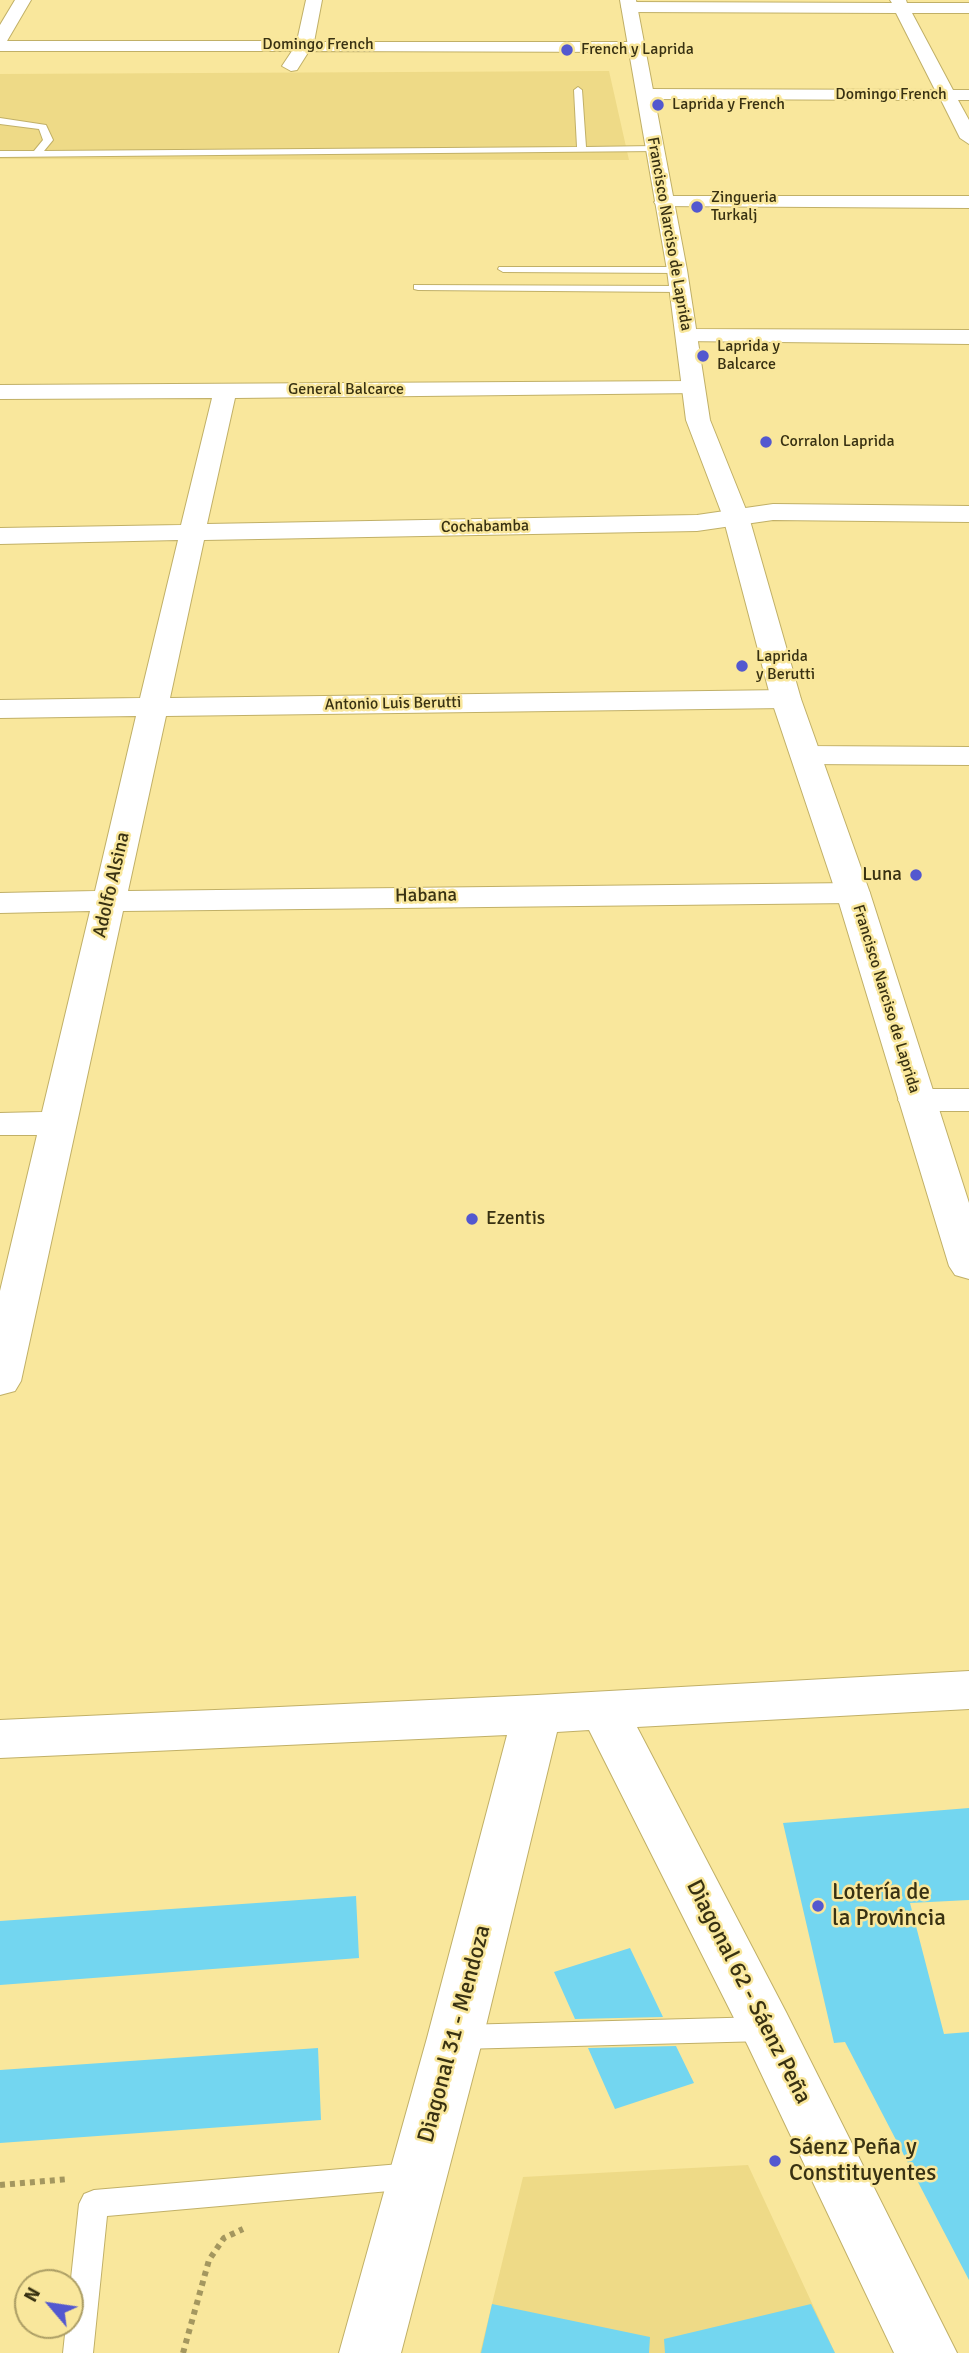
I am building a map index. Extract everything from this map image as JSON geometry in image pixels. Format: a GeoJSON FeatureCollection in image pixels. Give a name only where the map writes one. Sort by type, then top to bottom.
{"type":"FeatureCollection","features":[{"type":"Feature","properties":{"kind":"street"},"geometry":{"type":"LineString","coordinates":[[0,39],[23,0]]}},
{"type":"Feature","properties":{"kind":"street"},"geometry":{"type":"LineString","coordinates":[[289,69],[304,45],[314,0]]}},
{"type":"Feature","properties":{"kind":"street"},"geometry":{"type":"LineString","coordinates":[[628,3],[900,4],[969,8]]}},
{"type":"Feature","properties":{"kind":"street","name":"Francisco Narciso de Laprida"},"geometry":{"type":"LineString","coordinates":[[628,3],[678,280],[698,420],[736,517],[786,699],[853,893],[969,1266]]}},
{"type":"Feature","properties":{"kind":"street"},"geometry":{"type":"LineString","coordinates":[[900,4],[969,138]]}},
{"type":"Feature","properties":{"kind":"street","name":"Domingo French"},"geometry":{"type":"LineString","coordinates":[[0,46],[636,47]]}},
{"type":"Feature","properties":{"kind":"street","name":"Domingo French"},"geometry":{"type":"LineString","coordinates":[[646,94],[969,95]]}},
{"type":"Feature","properties":{"kind":"street"},"geometry":{"type":"LineString","coordinates":[[664,202],[969,202]]}},
{"type":"Feature","properties":{"kind":"street"},"geometry":{"type":"LineString","coordinates":[[687,335],[969,337]]}},
{"type":"Feature","properties":{"kind":"street","name":"General Balcarce"},"geometry":{"type":"LineString","coordinates":[[0,392],[692,388]]}},
{"type":"Feature","properties":{"kind":"street","name":"Adolfo Alsina"},"geometry":{"type":"LineString","coordinates":[[0,1381],[225,390]]}},
{"type":"Feature","properties":{"kind":"street","name":"Cochabamba"},"geometry":{"type":"LineString","coordinates":[[0,536],[696,523],[773,512],[969,514]]}},
{"type":"Feature","properties":{"kind":"street","name":"Antonio Luis Berutti"},"geometry":{"type":"LineString","coordinates":[[0,709],[786,699]]}},
{"type":"Feature","properties":{"kind":"street"},"geometry":{"type":"LineString","coordinates":[[805,755],[969,756]]}},
{"type":"Feature","properties":{"kind":"street","name":"Habana"},"geometry":{"type":"LineString","coordinates":[[0,903],[853,893]]}},
{"type":"Feature","properties":{"kind":"street"},"geometry":{"type":"LineString","coordinates":[[917,1100],[969,1100]]}},
{"type":"Feature","properties":{"kind":"street"},"geometry":{"type":"LineString","coordinates":[[0,1124],[57,1123]]}},
{"type":"Feature","properties":{"kind":"street"},"geometry":{"type":"LineString","coordinates":[[0,1739],[537,1714],[969,1690]]}},
{"type":"Feature","properties":{"kind":"street","name":"Diagonal 62 - Sáenz Peña"},"geometry":{"type":"LineString","coordinates":[[603,1709],[767,2029],[926,2353]]}},
{"type":"Feature","properties":{"kind":"street","name":"Diagonal 31 - Mendoza"},"geometry":{"type":"LineString","coordinates":[[370,2353],[455,2038],[537,1714]]}},
{"type":"Feature","properties":{"kind":"lane"},"geometry":{"type":"LineString","coordinates":[[578,90],[582,149]]}},
{"type":"Feature","properties":{"kind":"lane"},"geometry":{"type":"LineString","coordinates":[[0,121],[43,127],[48,140],[38,152]]}},
{"type":"Feature","properties":{"kind":"lane"},"geometry":{"type":"LineString","coordinates":[[0,154],[655,149]]}},
{"type":"Feature","properties":{"kind":"lane"},"geometry":{"type":"LineString","coordinates":[[503,269],[678,280]]}},
{"type":"Feature","properties":{"kind":"lane"},"geometry":{"type":"LineString","coordinates":[[418,287],[678,280]]}},
{"type":"Feature","properties":{"kind":"lane"},"geometry":{"type":"LineString","coordinates":[[455,2038],[767,2029]]}},
{"type":"Feature","properties":{"kind":"lane"},"geometry":{"type":"LineString","coordinates":[[78,2353],[94,2204],[417,2175]]}},
{"type":"Feature","properties":{"kind":"path"},"geometry":{"type":"LineString","coordinates":[[183,2353],[209,2260],[224,2238],[241,2229],[255,2227]]}},
{"type":"Feature","properties":{"kind":"shaded area"},"geometry":{"type":"Polygon","coordinates":[[[609,71],[629,160],[0,159],[0,74],[609,71]]]}},
{"type":"Feature","properties":{"kind":"shaded area"},"geometry":{"type":"Polygon","coordinates":[[[748,2165],[835,2353],[480,2353],[523,2177],[748,2165]]]}},
{"type":"Feature","properties":{"kind":"building"},"geometry":{"type":"Polygon","coordinates":[[[969,1808],[969,1900],[910,1903],[944,2034],[969,2032],[969,2280],[845,2042],[834,2043],[783,1823],[969,1808]]]}},
{"type":"Feature","properties":{"kind":"building"},"geometry":{"type":"Polygon","coordinates":[[[356,1896],[359,1958],[0,1985],[0,1921],[356,1896]]]}},
{"type":"Feature","properties":{"kind":"building"},"geometry":{"type":"Polygon","coordinates":[[[630,1948],[663,2017],[575,2019],[554,1972],[630,1948]]]}},
{"type":"Feature","properties":{"kind":"building"},"geometry":{"type":"Polygon","coordinates":[[[676,2046],[694,2083],[615,2109],[588,2048],[676,2046]]]}},
{"type":"Feature","properties":{"kind":"building"},"geometry":{"type":"Polygon","coordinates":[[[318,2048],[321,2120],[0,2143],[0,2070],[318,2048]]]}},
{"type":"Feature","properties":{"kind":"building"},"geometry":{"type":"Polygon","coordinates":[[[492,2304],[650,2337],[649,2353],[481,2353],[492,2304]]]}},
{"type":"Feature","properties":{"kind":"building"},"geometry":{"type":"Polygon","coordinates":[[[811,2304],[835,2353],[665,2353],[664,2339],[811,2304]]]}},
{"type":"Feature","properties":{"kind":"place","name":"French y Laprida"},"geometry":{"type":"Point","coordinates":[567,50]}},
{"type":"Feature","properties":{"kind":"place","name":"Laprida y French"},"geometry":{"type":"Point","coordinates":[658,105]}},
{"type":"Feature","properties":{"kind":"place","name":"Zingueria Turkalj"},"geometry":{"type":"Point","coordinates":[697,207]}},
{"type":"Feature","properties":{"kind":"place","name":"Laprida y Balcarce"},"geometry":{"type":"Point","coordinates":[703,356]}},
{"type":"Feature","properties":{"kind":"place","name":"Corralon Laprida"},"geometry":{"type":"Point","coordinates":[766,442]}},
{"type":"Feature","properties":{"kind":"place","name":"Laprida y Berutti"},"geometry":{"type":"Point","coordinates":[742,666]}},
{"type":"Feature","properties":{"kind":"place","name":"Luna"},"geometry":{"type":"Point","coordinates":[916,875]}},
{"type":"Feature","properties":{"kind":"place","name":"Ezentis"},"geometry":{"type":"Point","coordinates":[472,1219]}},
{"type":"Feature","properties":{"kind":"place","name":"Lotería de la Provincia"},"geometry":{"type":"Point","coordinates":[818,1906]}},
{"type":"Feature","properties":{"kind":"place","name":"Sáenz Peña y Constituyentes"},"geometry":{"type":"Point","coordinates":[775,2161]}}]}
